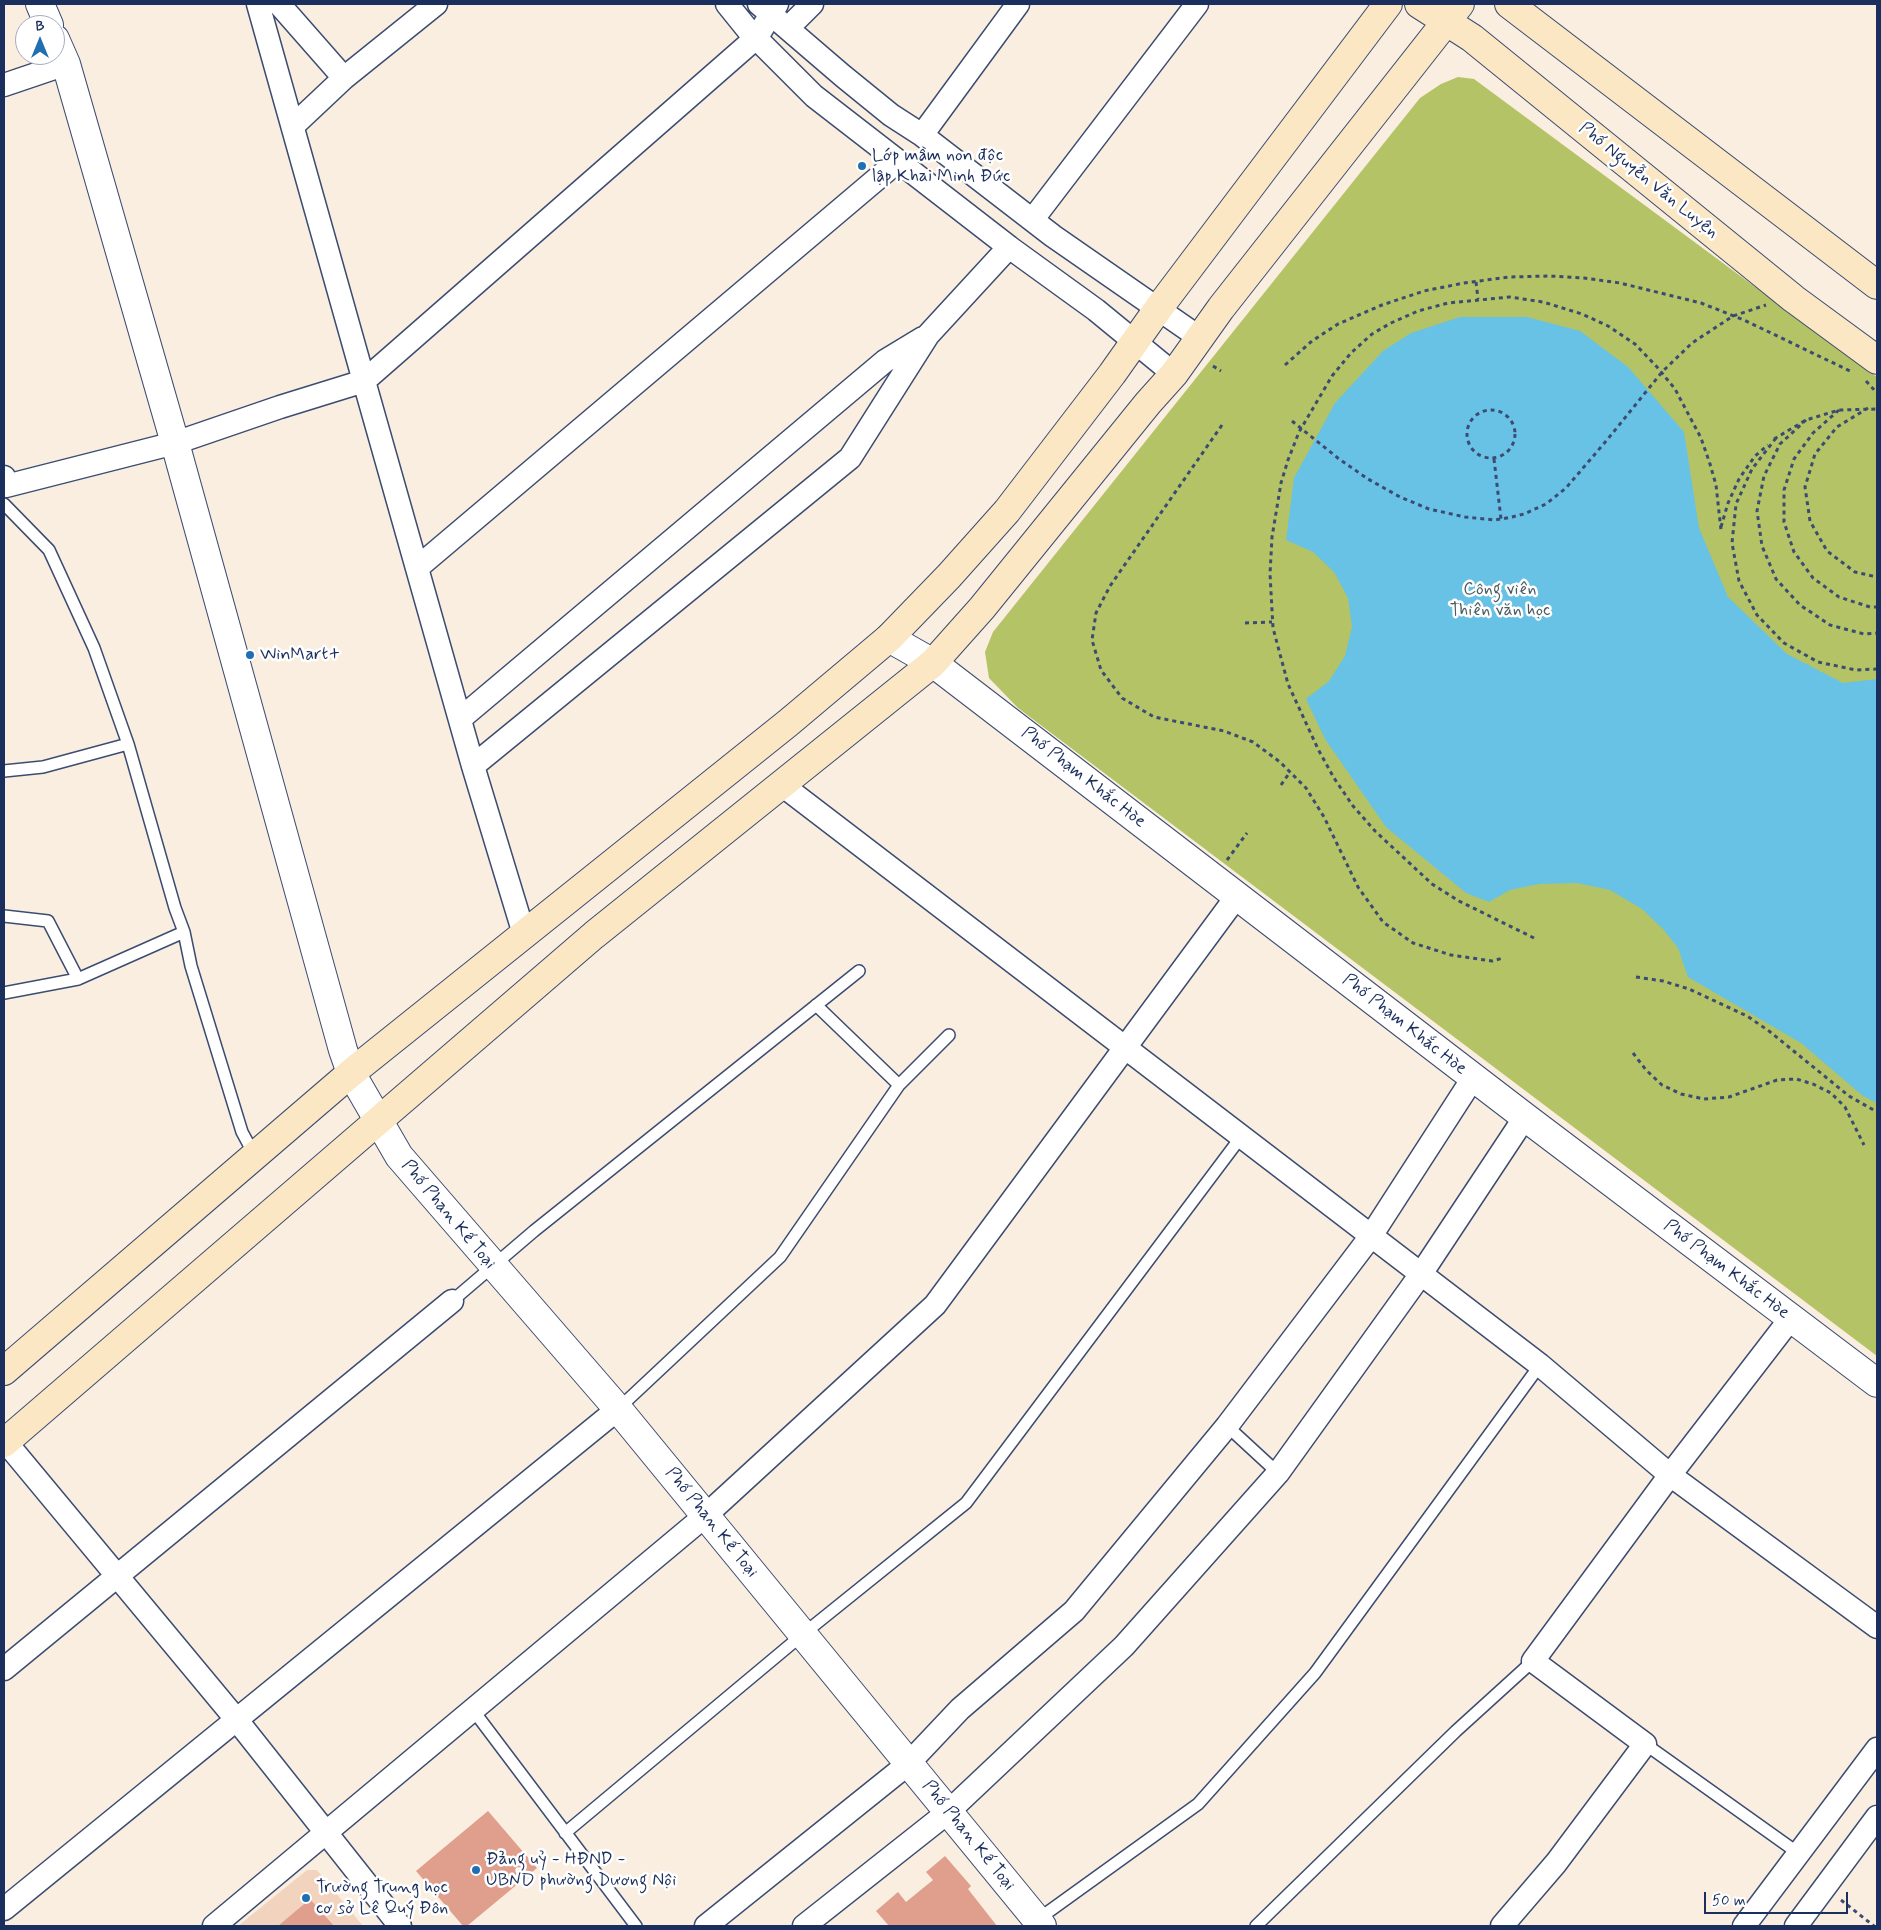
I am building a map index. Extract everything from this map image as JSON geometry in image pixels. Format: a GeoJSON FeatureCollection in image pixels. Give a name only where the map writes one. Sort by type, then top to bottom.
{"type":"FeatureCollection","features":[{"type":"Feature","properties":{"kind":"main road"},"geometry":{"type":"LineString","coordinates":[[4,1371],[351,1073],[788,723],[889,638],[949,576],[1007,511],[1388,4]]}},
{"type":"Feature","properties":{"kind":"main road","name":"Phố Nguyễn Văn Luyện"},"geometry":{"type":"LineString","coordinates":[[1418,4],[1454,13],[1472,38],[1794,299],[1870,369]]}},
{"type":"Feature","properties":{"kind":"main road"},"geometry":{"type":"LineString","coordinates":[[1509,4],[1877,285]]}},
{"type":"Feature","properties":{"kind":"main road"},"geometry":{"type":"LineString","coordinates":[[4,1441],[379,1122],[594,935],[933,663],[982,608],[1142,410],[1174,374],[1221,308],[1428,43],[1454,13]]}},
{"type":"Feature","properties":{"kind":"street"},"geometry":{"type":"LineString","coordinates":[[258,4],[473,766],[524,934]]}},
{"type":"Feature","properties":{"kind":"street"},"geometry":{"type":"LineString","coordinates":[[279,4],[344,78]]}},
{"type":"Feature","properties":{"kind":"street"},"geometry":{"type":"LineString","coordinates":[[293,126],[344,78],[436,4]]}},
{"type":"Feature","properties":{"kind":"street"},"geometry":{"type":"LineString","coordinates":[[726,4],[748,30],[814,96],[1009,247],[1096,310],[1174,374]]}},
{"type":"Feature","properties":{"kind":"street"},"geometry":{"type":"LineString","coordinates":[[788,28],[812,4]]}},
{"type":"Feature","properties":{"kind":"street"},"geometry":{"type":"LineString","coordinates":[[922,135],[1018,4]]}},
{"type":"Feature","properties":{"kind":"street"},"geometry":{"type":"LineString","coordinates":[[1032,219],[1197,4]]}},
{"type":"Feature","properties":{"kind":"street"},"geometry":{"type":"LineString","coordinates":[[4,477],[6,486],[175,443],[364,381],[757,37],[768,7],[788,28],[856,88],[891,115],[922,135],[1032,219],[1200,338]]}},
{"type":"Feature","properties":{"kind":"street"},"geometry":{"type":"LineString","coordinates":[[4,85],[66,64]]}},
{"type":"Feature","properties":{"kind":"street","name":"Phố Phan Kế Toại"},"geometry":{"type":"LineString","coordinates":[[66,64],[175,443],[343,1050],[351,1073],[399,1156],[618,1410],[908,1764],[1036,1924]]}},
{"type":"Feature","properties":{"kind":"street"},"geometry":{"type":"LineString","coordinates":[[417,568],[898,161]]}},
{"type":"Feature","properties":{"kind":"street"},"geometry":{"type":"LineString","coordinates":[[473,766],[850,458],[928,335],[1009,247]]}},
{"type":"Feature","properties":{"kind":"street"},"geometry":{"type":"LineString","coordinates":[[460,719],[885,361],[928,335]]}},
{"type":"Feature","properties":{"kind":"street","name":"Phố Phạm Khắc Hòe"},"geometry":{"type":"LineString","coordinates":[[889,638],[933,663],[1524,1117],[1877,1383]]}},
{"type":"Feature","properties":{"kind":"street"},"geometry":{"type":"LineString","coordinates":[[782,785],[1540,1366],[1670,1474],[1877,1627]]}},
{"type":"Feature","properties":{"kind":"street"},"geometry":{"type":"LineString","coordinates":[[214,1926],[705,1516],[935,1305],[1237,896]]}},
{"type":"Feature","properties":{"kind":"street"},"geometry":{"type":"LineString","coordinates":[[706,1926],[908,1764],[960,1709],[1074,1611],[1227,1426],[1371,1236],[1473,1078]]}},
{"type":"Feature","properties":{"kind":"street"},"geometry":{"type":"LineString","coordinates":[[804,1926],[947,1813],[1124,1646],[1278,1473],[1421,1274],[1524,1117]]}},
{"type":"Feature","properties":{"kind":"street"},"geometry":{"type":"LineString","coordinates":[[4,1669],[452,1301]]}},
{"type":"Feature","properties":{"kind":"street"},"geometry":{"type":"LineString","coordinates":[[1502,1926],[1556,1863],[1645,1744],[1533,1661],[1670,1474],[1791,1318]]}},
{"type":"Feature","properties":{"kind":"street"},"geometry":{"type":"LineString","coordinates":[[4,1909],[618,1410]]}},
{"type":"Feature","properties":{"kind":"street"},"geometry":{"type":"LineString","coordinates":[[4,1441],[236,1719],[400,1926]]}},
{"type":"Feature","properties":{"kind":"street"},"geometry":{"type":"LineString","coordinates":[[1744,1926],[1877,1749]]}},
{"type":"Feature","properties":{"kind":"street"},"geometry":{"type":"LineString","coordinates":[[1796,1926],[1877,1818]]}},
{"type":"Feature","properties":{"kind":"lane"},"geometry":{"type":"LineString","coordinates":[[757,37],[788,28]]}},
{"type":"Feature","properties":{"kind":"lane"},"geometry":{"type":"LineString","coordinates":[[4,504],[49,550],[94,648],[128,744],[175,908],[184,932],[191,966],[242,1132],[255,1156]]}},
{"type":"Feature","properties":{"kind":"lane"},"geometry":{"type":"LineString","coordinates":[[4,771],[43,767],[128,744]]}},
{"type":"Feature","properties":{"kind":"lane"},"geometry":{"type":"LineString","coordinates":[[4,916],[48,921],[78,979]]}},
{"type":"Feature","properties":{"kind":"lane"},"geometry":{"type":"LineString","coordinates":[[4,993],[78,979],[184,932]]}},
{"type":"Feature","properties":{"kind":"lane"},"geometry":{"type":"LineString","coordinates":[[452,1301],[492,1266],[859,971]]}},
{"type":"Feature","properties":{"kind":"lane"},"geometry":{"type":"LineString","coordinates":[[816,1005],[899,1085]]}},
{"type":"Feature","properties":{"kind":"lane"},"geometry":{"type":"LineString","coordinates":[[618,1410],[780,1257],[899,1085],[949,1035]]}},
{"type":"Feature","properties":{"kind":"lane"},"geometry":{"type":"LineString","coordinates":[[565,1833],[802,1635],[966,1503],[1241,1136]]}},
{"type":"Feature","properties":{"kind":"lane"},"geometry":{"type":"LineString","coordinates":[[1036,1924],[1198,1804],[1316,1674],[1540,1366]]}},
{"type":"Feature","properties":{"kind":"lane"},"geometry":{"type":"LineString","coordinates":[[1227,1426],[1278,1473]]}},
{"type":"Feature","properties":{"kind":"lane"},"geometry":{"type":"LineString","coordinates":[[1256,1926],[1456,1731],[1533,1661]]}},
{"type":"Feature","properties":{"kind":"lane"},"geometry":{"type":"LineString","coordinates":[[473,1710],[636,1926]]}},
{"type":"Feature","properties":{"kind":"lane"},"geometry":{"type":"LineString","coordinates":[[1645,1744],[1798,1853]]}},
{"type":"Feature","properties":{"kind":"path"},"geometry":{"type":"LineString","coordinates":[[1285,365],[1312,341],[1338,324],[1382,305],[1424,291],[1509,277],[1549,276],[1620,283],[1701,303],[1854,373]]}},
{"type":"Feature","properties":{"kind":"path"},"geometry":{"type":"LineString","coordinates":[[1476,282],[1478,299]]}},
{"type":"Feature","properties":{"kind":"path"},"geometry":{"type":"LineString","coordinates":[[1534,938],[1459,901],[1432,884],[1406,862],[1353,806],[1318,748],[1288,684],[1272,622],[1270,574],[1272,537],[1283,475],[1288,460],[1301,428],[1332,376],[1351,353],[1372,334],[1418,311],[1448,302],[1510,297],[1543,302],[1582,314],[1608,326],[1635,344],[1662,372],[1675,389],[1701,438],[1716,485],[1721,530],[1728,503],[1739,478],[1755,456],[1776,438],[1806,420],[1839,410],[1877,409]]}},
{"type":"Feature","properties":{"kind":"path"},"geometry":{"type":"LineString","coordinates":[[1292,421],[1361,474],[1400,497],[1429,509],[1465,517],[1502,519],[1524,514],[1554,499],[1566,488],[1608,440],[1662,372],[1692,343],[1733,316],[1776,302],[1794,299]]}},
{"type":"Feature","properties":{"kind":"path"},"geometry":{"type":"LineString","coordinates":[[1213,366],[1222,371]]}},
{"type":"Feature","properties":{"kind":"path"},"geometry":{"type":"LineString","coordinates":[[1870,369],[1877,393]]}},
{"type":"Feature","properties":{"kind":"path"},"geometry":{"type":"LineString","coordinates":[[1868,408],[1837,427],[1815,454],[1805,487],[1810,521],[1827,551],[1855,572],[1877,577]]}},
{"type":"Feature","properties":{"kind":"path"},"geometry":{"type":"LineString","coordinates":[[1839,410],[1814,433],[1794,459],[1784,490],[1784,522],[1794,552],[1813,578],[1839,597],[1870,607],[1877,607]]}},
{"type":"Feature","properties":{"kind":"path"},"geometry":{"type":"LineString","coordinates":[[1486,411],[1501,412],[1508,417],[1515,430],[1515,438],[1508,452],[1494,459],[1478,455],[1468,442],[1466,434],[1472,419],[1486,411]]}},
{"type":"Feature","properties":{"kind":"path"},"geometry":{"type":"LineString","coordinates":[[1806,420],[1780,444],[1764,476],[1758,511],[1762,546],[1776,579],[1800,605],[1830,624],[1864,634],[1877,633]]}},
{"type":"Feature","properties":{"kind":"path"},"geometry":{"type":"LineString","coordinates":[[1222,425],[1110,586],[1096,613],[1092,640],[1101,670],[1122,698],[1154,717],[1224,731],[1253,742],[1280,762],[1306,788],[1324,817],[1358,887],[1384,922],[1413,943],[1451,955],[1492,961],[1503,958]]}},
{"type":"Feature","properties":{"kind":"path"},"geometry":{"type":"LineString","coordinates":[[1776,438],[1752,469],[1736,504],[1732,543],[1739,580],[1757,615],[1784,643],[1818,662],[1856,670],[1877,668]]}},
{"type":"Feature","properties":{"kind":"path"},"geometry":{"type":"LineString","coordinates":[[1494,459],[1502,519]]}},
{"type":"Feature","properties":{"kind":"path"},"geometry":{"type":"LineString","coordinates":[[1245,623],[1272,622]]}},
{"type":"Feature","properties":{"kind":"path"},"geometry":{"type":"LineString","coordinates":[[1281,785],[1290,772]]}},
{"type":"Feature","properties":{"kind":"path"},"geometry":{"type":"LineString","coordinates":[[1213,878],[1247,833]]}},
{"type":"Feature","properties":{"kind":"path"},"geometry":{"type":"LineString","coordinates":[[1636,977],[1662,981],[1689,989],[1747,1016],[1769,1031],[1849,1096],[1877,1112]]}},
{"type":"Feature","properties":{"kind":"path"},"geometry":{"type":"LineString","coordinates":[[1633,1053],[1646,1070],[1662,1085],[1681,1094],[1704,1099],[1729,1097],[1777,1080],[1796,1079],[1813,1084],[1831,1093],[1845,1107],[1864,1146]]}},
{"type":"Feature","properties":{"kind":"path"},"geometry":{"type":"LineString","coordinates":[[1825,1887],[1874,1926]]}},
{"type":"Feature","properties":{"kind":"shaded area","name":"Trường Trung học cơ sở Lê Quý Đôn"},"geometry":{"type":"Polygon","coordinates":[[[307,1870],[317,1870],[363,1926],[238,1926],[307,1870]]]}},
{"type":"Feature","properties":{"kind":"green space","name":"Công viên Thiên văn học"},"geometry":{"type":"Polygon","coordinates":[[[1458,77],[1474,79],[1877,377],[1877,1356],[1018,708],[989,678],[985,652],[993,632],[1420,98],[1441,84],[1458,77]]]}},
{"type":"Feature","properties":{"kind":"water"},"geometry":{"type":"Polygon","coordinates":[[[1460,317],[1527,317],[1580,331],[1628,367],[1684,432],[1699,528],[1728,597],[1787,654],[1843,683],[1877,679],[1877,1103],[1863,1096],[1801,1043],[1688,977],[1678,948],[1663,929],[1642,909],[1610,890],[1577,883],[1539,884],[1510,890],[1489,902],[1466,893],[1386,827],[1325,739],[1306,699],[1329,681],[1345,656],[1352,627],[1348,598],[1334,572],[1313,552],[1286,540],[1294,478],[1335,403],[1383,351],[1411,333],[1460,317]]]}},
{"type":"Feature","properties":{"kind":"building","name":"Đảng uỷ - HĐND - UBND phường Dương Nội"},"geometry":{"type":"Polygon","coordinates":[[[488,1811],[537,1868],[467,1926],[463,1926],[416,1871],[488,1811]]]}},
{"type":"Feature","properties":{"kind":"building"},"geometry":{"type":"Polygon","coordinates":[[[945,1856],[971,1886],[968,1889],[997,1926],[889,1926],[876,1911],[898,1892],[906,1902],[933,1880],[926,1872],[945,1856]]]}},
{"type":"Feature","properties":{"kind":"building"},"geometry":{"type":"Polygon","coordinates":[[[310,1899],[334,1926],[278,1926],[310,1899]]]}},
{"type":"Feature","properties":{"kind":"place","name":"Lớp mầm non độc lập Khai Minh Đức"},"geometry":{"type":"Point","coordinates":[862,166]}},
{"type":"Feature","properties":{"kind":"place","name":"WinMart+"},"geometry":{"type":"Point","coordinates":[250,655]}},
{"type":"Feature","properties":{"kind":"place","name":"Đảng uỷ - HĐND - UBND phường Dương Nội"},"geometry":{"type":"Point","coordinates":[476,1870]}},
{"type":"Feature","properties":{"kind":"place","name":"Trường Trung học cơ sở Lê Quý Đôn"},"geometry":{"type":"Point","coordinates":[306,1898]}}]}
